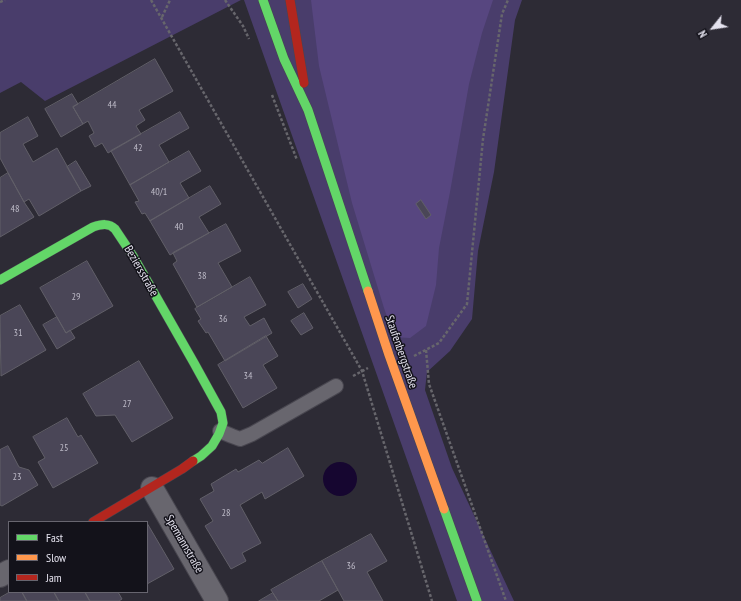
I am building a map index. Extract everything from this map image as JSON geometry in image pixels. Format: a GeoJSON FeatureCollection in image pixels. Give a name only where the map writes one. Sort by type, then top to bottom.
{"type":"FeatureCollection","features":[{"type":"Feature","properties":{"kind":"street","name":"Staufenbergstraße"},"geometry":{"type":"LineString","coordinates":[[263,0],[284,59],[308,110],[393,367],[477,601]]}},
{"type":"Feature","properties":{"kind":"street","name":"Staufenbergstraße"},"geometry":{"type":"LineString","coordinates":[[290,0],[308,110]]}},
{"type":"Feature","properties":{"kind":"street","name":"Beziersstraße"},"geometry":{"type":"LineString","coordinates":[[0,280],[98,225],[107,224],[114,227],[133,257],[221,412],[222,423],[220,431],[212,446],[201,456],[152,488],[95,521]]}},
{"type":"Feature","properties":{"kind":"street","name":"Spemannstraße"},"geometry":{"type":"LineString","coordinates":[[152,488],[217,601]]}},
{"type":"Feature","properties":{"kind":"lane"},"geometry":{"type":"LineString","coordinates":[[220,431],[240,438],[252,434],[336,386]]}},
{"type":"Feature","properties":{"kind":"path"},"geometry":{"type":"LineString","coordinates":[[0,2],[5,0]]}},
{"type":"Feature","properties":{"kind":"path"},"geometry":{"type":"LineString","coordinates":[[151,0],[362,371],[432,601]]}},
{"type":"Feature","properties":{"kind":"path"},"geometry":{"type":"LineString","coordinates":[[161,18],[170,0]]}},
{"type":"Feature","properties":{"kind":"path"},"geometry":{"type":"LineString","coordinates":[[393,367],[439,343],[467,304],[483,139],[502,14],[508,0]]}},
{"type":"Feature","properties":{"kind":"path"},"geometry":{"type":"LineString","coordinates":[[426,350],[429,384],[506,601]]}},
{"type":"Feature","properties":{"kind":"path"},"geometry":{"type":"LineString","coordinates":[[336,386],[389,355]]}},
{"type":"Feature","properties":{"kind":"shaded area"},"geometry":{"type":"Polygon","coordinates":[[[0,0],[241,0],[45,101],[21,82],[0,93],[0,0]]]}},
{"type":"Feature","properties":{"kind":"shaded area"},"geometry":{"type":"Polygon","coordinates":[[[244,0],[522,0],[515,20],[494,172],[478,251],[472,319],[450,351],[427,372],[425,390],[452,468],[514,601],[457,601],[244,0]]]}},
{"type":"Feature","properties":{"kind":"shaded area"},"geometry":{"type":"Polygon","coordinates":[[[311,0],[493,0],[482,33],[469,84],[439,248],[436,285],[426,326],[410,338],[394,337],[352,203],[319,66],[311,0]]]}},
{"type":"Feature","properties":{"kind":"shaded area"},"geometry":{"type":"Polygon","coordinates":[[[337,462],[343,462],[347,463],[354,469],[357,479],[356,486],[350,493],[343,496],[337,496],[333,495],[326,489],[323,482],[323,476],[324,472],[330,465],[337,462]]]}},
{"type":"Feature","properties":{"kind":"building"},"geometry":{"type":"Polygon","coordinates":[[[155,59],[173,91],[139,110],[145,120],[136,126],[141,134],[108,153],[102,143],[95,147],[89,136],[94,133],[88,121],[83,124],[73,107],[155,59]]]}},
{"type":"Feature","properties":{"kind":"building"},"geometry":{"type":"Polygon","coordinates":[[[72,94],[78,104],[73,107],[83,124],[61,137],[45,109],[72,94]]]}},
{"type":"Feature","properties":{"kind":"building"},"geometry":{"type":"Polygon","coordinates":[[[180,112],[189,128],[159,145],[169,162],[130,185],[111,151],[180,112]]]}},
{"type":"Feature","properties":{"kind":"building"},"geometry":{"type":"Polygon","coordinates":[[[28,117],[38,136],[23,144],[33,162],[57,148],[81,191],[39,216],[29,199],[24,202],[0,158],[0,133],[28,117]]]}},
{"type":"Feature","properties":{"kind":"building"},"geometry":{"type":"Polygon","coordinates":[[[189,151],[201,171],[180,183],[189,198],[150,221],[145,213],[142,214],[135,202],[139,201],[130,185],[189,151]]]}},
{"type":"Feature","properties":{"kind":"building"},"geometry":{"type":"Polygon","coordinates":[[[76,161],[91,186],[81,191],[67,167],[76,161]]]}},
{"type":"Feature","properties":{"kind":"building"},"geometry":{"type":"Polygon","coordinates":[[[8,173],[34,217],[0,237],[0,178],[8,173]]]}},
{"type":"Feature","properties":{"kind":"building"},"geometry":{"type":"Polygon","coordinates":[[[210,186],[221,204],[199,217],[209,233],[170,255],[150,221],[210,186]]]}},
{"type":"Feature","properties":{"kind":"building"},"geometry":{"type":"Polygon","coordinates":[[[421,200],[431,215],[426,219],[416,204],[421,200]]]}},
{"type":"Feature","properties":{"kind":"building"},"geometry":{"type":"Polygon","coordinates":[[[226,224],[241,251],[218,263],[232,287],[197,307],[173,264],[177,261],[173,253],[226,224]]]}},
{"type":"Feature","properties":{"kind":"building"},"geometry":{"type":"Polygon","coordinates":[[[87,261],[113,306],[66,333],[40,288],[87,261]]]}},
{"type":"Feature","properties":{"kind":"building"},"geometry":{"type":"Polygon","coordinates":[[[250,277],[266,305],[244,317],[250,326],[264,318],[272,333],[225,361],[208,332],[206,333],[198,321],[201,319],[195,309],[250,277]]]}},
{"type":"Feature","properties":{"kind":"building"},"geometry":{"type":"Polygon","coordinates":[[[303,284],[312,299],[298,308],[288,292],[303,284]]]}},
{"type":"Feature","properties":{"kind":"building"},"geometry":{"type":"Polygon","coordinates":[[[20,305],[46,350],[1,376],[0,316],[20,305]]]}},
{"type":"Feature","properties":{"kind":"building"},"geometry":{"type":"Polygon","coordinates":[[[304,313],[313,328],[301,335],[291,321],[304,313]]]}},
{"type":"Feature","properties":{"kind":"building"},"geometry":{"type":"Polygon","coordinates":[[[57,317],[66,333],[70,330],[75,338],[57,349],[43,325],[57,317]]]}},
{"type":"Feature","properties":{"kind":"building"},"geometry":{"type":"Polygon","coordinates":[[[266,336],[278,356],[263,365],[277,388],[243,408],[218,365],[266,336]]]}},
{"type":"Feature","properties":{"kind":"building"},"geometry":{"type":"Polygon","coordinates":[[[139,361],[173,418],[132,442],[115,415],[96,416],[83,394],[139,361]]]}},
{"type":"Feature","properties":{"kind":"building"},"geometry":{"type":"Polygon","coordinates":[[[67,418],[78,437],[81,435],[98,463],[53,488],[38,462],[45,458],[33,437],[67,418]]]}},
{"type":"Feature","properties":{"kind":"building"},"geometry":{"type":"Polygon","coordinates":[[[8,446],[19,467],[29,470],[38,485],[2,506],[0,505],[0,450],[8,446]]]}},
{"type":"Feature","properties":{"kind":"building"},"geometry":{"type":"Polygon","coordinates":[[[288,448],[304,476],[265,499],[262,492],[240,505],[261,543],[242,553],[246,561],[231,569],[205,526],[213,521],[200,499],[214,491],[211,484],[236,469],[238,472],[259,460],[262,463],[288,448]]]}},
{"type":"Feature","properties":{"kind":"building"},"geometry":{"type":"Polygon","coordinates":[[[148,525],[174,569],[148,583],[148,525]]]}},
{"type":"Feature","properties":{"kind":"building"},"geometry":{"type":"Polygon","coordinates":[[[371,534],[387,561],[367,572],[383,601],[344,601],[322,561],[371,534]]]}},
{"type":"Feature","properties":{"kind":"building"},"geometry":{"type":"Polygon","coordinates":[[[322,561],[338,590],[319,601],[278,601],[271,590],[322,561]]]}},
{"type":"Feature","properties":{"kind":"building"},"geometry":{"type":"Polygon","coordinates":[[[8,593],[23,593],[27,601],[0,601],[0,598],[8,593]]]}},
{"type":"Feature","properties":{"kind":"building"},"geometry":{"type":"Polygon","coordinates":[[[23,593],[55,593],[59,601],[27,601],[23,593]]]}},
{"type":"Feature","properties":{"kind":"building"},"geometry":{"type":"Polygon","coordinates":[[[55,593],[86,593],[90,601],[59,601],[55,593]]]}},
{"type":"Feature","properties":{"kind":"building"},"geometry":{"type":"Polygon","coordinates":[[[86,593],[119,593],[122,599],[119,601],[90,601],[86,593]]]}},
{"type":"Feature","properties":{"kind":"building"},"geometry":{"type":"Polygon","coordinates":[[[273,593],[278,601],[259,601],[273,593]]]}},
{"type":"Feature","properties":{"kind":"traffic: fast"},"geometry":{"type":"LineString","coordinates":[[263,0],[284,59],[308,110],[368,291]]}},
{"type":"Feature","properties":{"kind":"traffic: fast"},"geometry":{"type":"LineString","coordinates":[[0,280],[93,227],[105,225],[115,229],[133,256],[221,412],[223,423],[219,434],[212,446],[193,461]]}},
{"type":"Feature","properties":{"kind":"traffic: fast"},"geometry":{"type":"LineString","coordinates":[[444,509],[477,601]]}},
{"type":"Feature","properties":{"kind":"traffic: slow"},"geometry":{"type":"LineString","coordinates":[[368,291],[389,355],[444,509]]}},
{"type":"Feature","properties":{"kind":"traffic: jam"},"geometry":{"type":"LineString","coordinates":[[290,0],[304,83]]}},
{"type":"Feature","properties":{"kind":"traffic: jam"},"geometry":{"type":"LineString","coordinates":[[95,521],[193,461]]}}]}
